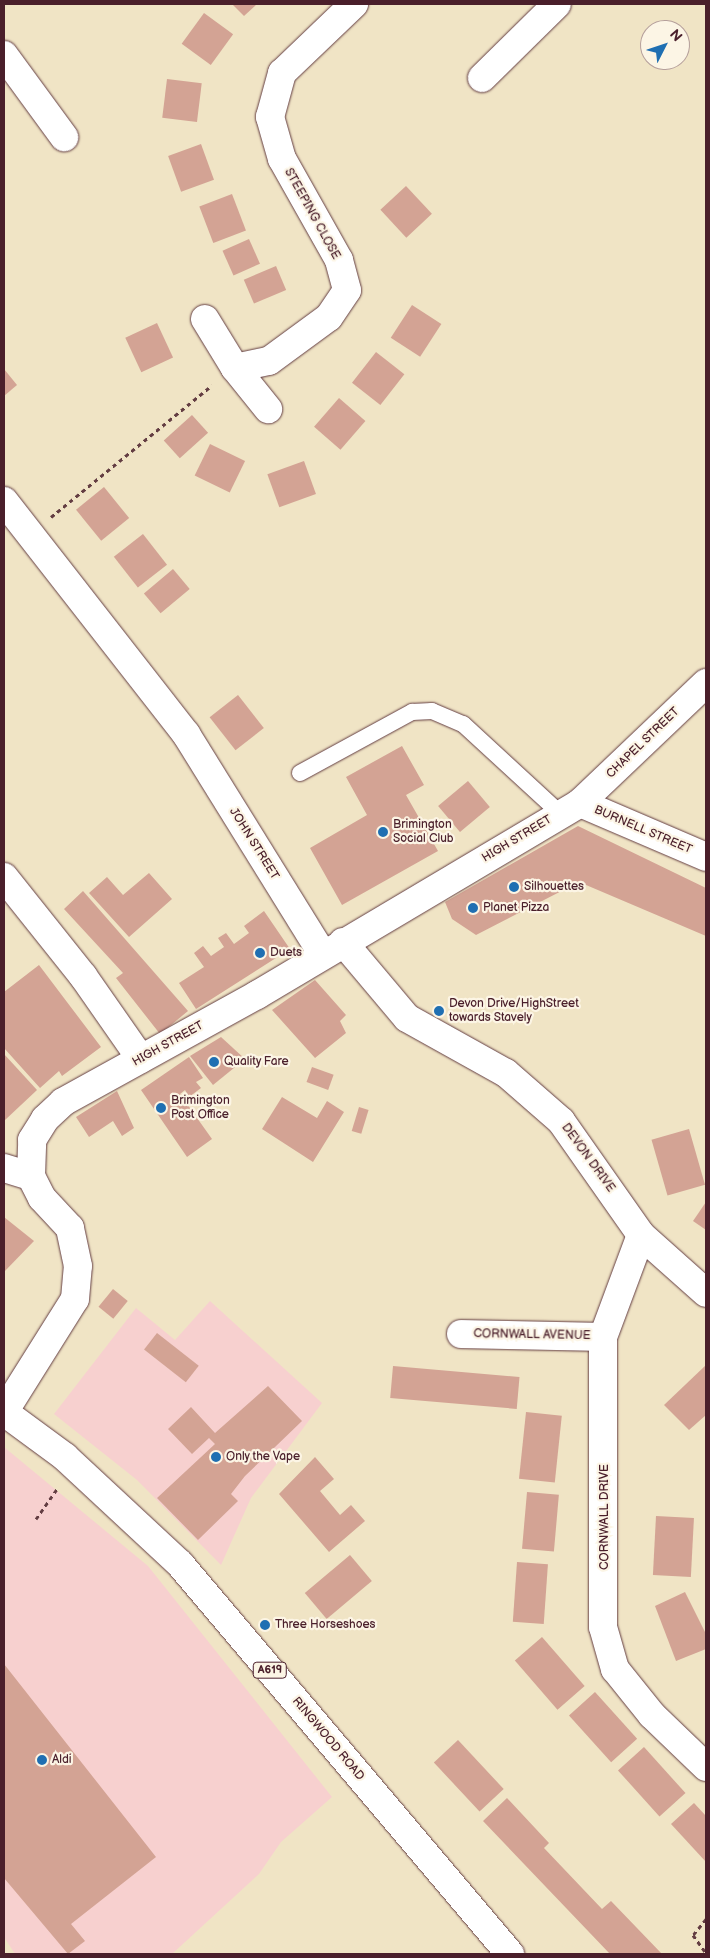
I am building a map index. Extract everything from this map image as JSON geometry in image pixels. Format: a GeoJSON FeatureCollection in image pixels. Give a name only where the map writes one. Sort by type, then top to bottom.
{"type":"FeatureCollection","features":[{"type":"Feature","properties":{"kind":"main road","name":"STEEPING CLOSE"},"geometry":{"type":"LineString","coordinates":[[235,368],[269,361],[329,317],[347,290],[339,260],[282,159],[270,117],[282,73],[354,4]]}},
{"type":"Feature","properties":{"kind":"main road"},"geometry":{"type":"LineString","coordinates":[[482,78],[557,4]]}},
{"type":"Feature","properties":{"kind":"main road"},"geometry":{"type":"LineString","coordinates":[[4,58],[64,137]]}},
{"type":"Feature","properties":{"kind":"main road"},"geometry":{"type":"LineString","coordinates":[[205,320],[235,368],[268,409]]}},
{"type":"Feature","properties":{"kind":"main road"},"geometry":{"type":"LineString","coordinates":[[4,501],[30,534]]}},
{"type":"Feature","properties":{"kind":"main road","name":"JOHN STREET"},"geometry":{"type":"LineString","coordinates":[[30,534],[133,662],[186,734],[333,948]]}},
{"type":"Feature","properties":{"kind":"main road","name":"CHAPEL STREET"},"geometry":{"type":"LineString","coordinates":[[570,808],[706,683]]}},
{"type":"Feature","properties":{"kind":"main road","name":"BURNELL STREET"},"geometry":{"type":"LineString","coordinates":[[570,808],[706,857]]}},
{"type":"Feature","properties":{"kind":"main road","name":"HIGH STREET"},"geometry":{"type":"LineString","coordinates":[[30,1176],[32,1140],[45,1119],[63,1102],[333,948],[570,808]]}},
{"type":"Feature","properties":{"kind":"main road"},"geometry":{"type":"LineString","coordinates":[[4,877],[83,976],[141,1059]]}},
{"type":"Feature","properties":{"kind":"main road","name":"DEVON DRIVE"},"geometry":{"type":"LineString","coordinates":[[333,948],[407,1018],[506,1073],[561,1121],[641,1235],[706,1293]]}},
{"type":"Feature","properties":{"kind":"main road"},"geometry":{"type":"LineString","coordinates":[[4,1168],[30,1176],[42,1198],[70,1228],[78,1266],[75,1299],[4,1412]]}},
{"type":"Feature","properties":{"kind":"main road","name":"CORNWALL DRIVE"},"geometry":{"type":"LineString","coordinates":[[641,1235],[603,1337],[603,1627],[615,1669],[652,1715],[706,1767]]}},
{"type":"Feature","properties":{"kind":"main road","name":"CORNWALL AVENUE"},"geometry":{"type":"LineString","coordinates":[[461,1334],[603,1337]]}},
{"type":"Feature","properties":{"kind":"main road","name":"RINGWOOD ROAD"},"geometry":{"type":"LineString","coordinates":[[4,1412],[65,1456],[180,1564],[510,1954]]}},
{"type":"Feature","properties":{"kind":"lane"},"geometry":{"type":"LineString","coordinates":[[300,774],[412,712],[432,711],[463,724],[570,808]]}},
{"type":"Feature","properties":{"kind":"path"},"geometry":{"type":"LineString","coordinates":[[30,534],[235,368]]}},
{"type":"Feature","properties":{"kind":"path"},"geometry":{"type":"LineString","coordinates":[[36,1519],[50,1499]]}},
{"type":"Feature","properties":{"kind":"path"},"geometry":{"type":"LineString","coordinates":[[706,1919],[693,1935],[706,1954]]}},
{"type":"Feature","properties":{"kind":"shaded area"},"geometry":{"type":"Polygon","coordinates":[[[210,1301],[322,1403],[251,1498],[221,1565],[137,1480],[54,1414],[136,1308],[175,1340],[210,1301]]]}},
{"type":"Feature","properties":{"kind":"shaded area"},"geometry":{"type":"Polygon","coordinates":[[[4,1447],[148,1566],[332,1797],[281,1842],[259,1874],[172,1954],[15,1954],[4,1937],[4,1447]]]}},
{"type":"Feature","properties":{"kind":"building"},"geometry":{"type":"Polygon","coordinates":[[[232,4],[257,4],[244,16],[232,4]]]}},
{"type":"Feature","properties":{"kind":"building"},"geometry":{"type":"Polygon","coordinates":[[[204,13],[233,34],[211,65],[182,44],[204,13]]]}},
{"type":"Feature","properties":{"kind":"building"},"geometry":{"type":"Polygon","coordinates":[[[167,79],[202,83],[197,122],[162,118],[167,79]]]}},
{"type":"Feature","properties":{"kind":"building"},"geometry":{"type":"Polygon","coordinates":[[[201,144],[214,180],[181,192],[168,156],[201,144]]]}},
{"type":"Feature","properties":{"kind":"building"},"geometry":{"type":"Polygon","coordinates":[[[406,186],[432,214],[406,238],[380,210],[406,186]]]}},
{"type":"Feature","properties":{"kind":"building"},"geometry":{"type":"Polygon","coordinates":[[[232,194],[246,230],[213,243],[199,207],[232,194]]]}},
{"type":"Feature","properties":{"kind":"building"},"geometry":{"type":"Polygon","coordinates":[[[249,239],[260,264],[233,275],[223,251],[249,239]]]}},
{"type":"Feature","properties":{"kind":"building"},"geometry":{"type":"Polygon","coordinates":[[[276,266],[286,290],[254,304],[244,280],[276,266]]]}},
{"type":"Feature","properties":{"kind":"building"},"geometry":{"type":"Polygon","coordinates":[[[412,305],[441,324],[420,357],[391,338],[412,305]]]}},
{"type":"Feature","properties":{"kind":"building"},"geometry":{"type":"Polygon","coordinates":[[[157,323],[173,357],[141,372],[125,338],[157,323]]]}},
{"type":"Feature","properties":{"kind":"building"},"geometry":{"type":"Polygon","coordinates":[[[376,352],[404,374],[380,405],[352,383],[376,352]]]}},
{"type":"Feature","properties":{"kind":"building"},"geometry":{"type":"Polygon","coordinates":[[[4,369],[17,385],[4,396],[4,369]]]}},
{"type":"Feature","properties":{"kind":"building"},"geometry":{"type":"Polygon","coordinates":[[[339,398],[365,421],[340,450],[314,427],[339,398]]]}},
{"type":"Feature","properties":{"kind":"building"},"geometry":{"type":"Polygon","coordinates":[[[192,415],[208,433],[180,458],[164,440],[192,415]]]}},
{"type":"Feature","properties":{"kind":"building"},"geometry":{"type":"Polygon","coordinates":[[[210,444],[245,461],[230,493],[195,475],[210,444]]]}},
{"type":"Feature","properties":{"kind":"building"},"geometry":{"type":"Polygon","coordinates":[[[304,461],[316,494],[279,507],[267,474],[304,461]]]}},
{"type":"Feature","properties":{"kind":"building"},"geometry":{"type":"Polygon","coordinates":[[[104,487],[129,518],[101,541],[76,510],[104,487]]]}},
{"type":"Feature","properties":{"kind":"building"},"geometry":{"type":"Polygon","coordinates":[[[143,534],[167,565],[138,588],[114,557],[143,534]]]}},
{"type":"Feature","properties":{"kind":"building"},"geometry":{"type":"Polygon","coordinates":[[[173,569],[190,589],[161,613],[144,593],[173,569]]]}},
{"type":"Feature","properties":{"kind":"building"},"geometry":{"type":"Polygon","coordinates":[[[238,695],[264,728],[235,750],[210,717],[238,695]]]}},
{"type":"Feature","properties":{"kind":"building","name":"Brimington Social Club"},"geometry":{"type":"Polygon","coordinates":[[[402,746],[424,785],[406,795],[438,851],[342,905],[310,848],[367,815],[346,777],[402,746]]]}},
{"type":"Feature","properties":{"kind":"building"},"geometry":{"type":"Polygon","coordinates":[[[468,781],[490,807],[460,832],[438,806],[468,781]]]}},
{"type":"Feature","properties":{"kind":"building"},"geometry":{"type":"Polygon","coordinates":[[[578,826],[706,888],[706,936],[579,882],[476,935],[452,919],[445,902],[578,826]]]}},
{"type":"Feature","properties":{"kind":"building"},"geometry":{"type":"Polygon","coordinates":[[[149,873],[172,899],[129,937],[89,893],[107,877],[123,895],[149,873]]]}},
{"type":"Feature","properties":{"kind":"building"},"geometry":{"type":"Polygon","coordinates":[[[83,891],[188,1011],[160,1034],[116,978],[123,973],[64,909],[83,891]]]}},
{"type":"Feature","properties":{"kind":"building"},"geometry":{"type":"Polygon","coordinates":[[[264,911],[290,949],[196,1009],[179,983],[204,967],[194,953],[203,946],[211,956],[224,947],[218,938],[226,933],[234,944],[249,933],[244,926],[264,911]]]}},
{"type":"Feature","properties":{"kind":"building"},"geometry":{"type":"Polygon","coordinates":[[[39,965],[101,1047],[62,1076],[59,1071],[40,1088],[4,1048],[4,992],[39,965]]]}},
{"type":"Feature","properties":{"kind":"building"},"geometry":{"type":"Polygon","coordinates":[[[315,980],[346,1015],[340,1021],[346,1033],[315,1058],[272,1010],[315,980]]]}},
{"type":"Feature","properties":{"kind":"building"},"geometry":{"type":"Polygon","coordinates":[[[221,1037],[245,1059],[213,1085],[190,1056],[221,1037]]]}},
{"type":"Feature","properties":{"kind":"building"},"geometry":{"type":"Polygon","coordinates":[[[4,1054],[37,1090],[4,1121],[4,1054]]]}},
{"type":"Feature","properties":{"kind":"building"},"geometry":{"type":"Polygon","coordinates":[[[189,1057],[203,1078],[196,1082],[201,1088],[189,1097],[185,1090],[180,1094],[212,1139],[187,1157],[141,1090],[189,1057]]]}},
{"type":"Feature","properties":{"kind":"building"},"geometry":{"type":"Polygon","coordinates":[[[312,1067],[334,1075],[328,1090],[307,1082],[312,1067]]]}},
{"type":"Feature","properties":{"kind":"building"},"geometry":{"type":"Polygon","coordinates":[[[117,1091],[134,1128],[122,1136],[113,1121],[89,1137],[76,1117],[117,1091]]]}},
{"type":"Feature","properties":{"kind":"building"},"geometry":{"type":"Polygon","coordinates":[[[282,1097],[317,1118],[327,1101],[344,1112],[313,1162],[262,1129],[282,1097]]]}},
{"type":"Feature","properties":{"kind":"building"},"geometry":{"type":"Polygon","coordinates":[[[359,1107],[369,1110],[361,1134],[352,1131],[359,1107]]]}},
{"type":"Feature","properties":{"kind":"building"},"geometry":{"type":"Polygon","coordinates":[[[689,1129],[705,1185],[667,1196],[652,1140],[689,1129]]]}},
{"type":"Feature","properties":{"kind":"building"},"geometry":{"type":"Polygon","coordinates":[[[706,1202],[706,1230],[693,1221],[706,1202]]]}},
{"type":"Feature","properties":{"kind":"building"},"geometry":{"type":"Polygon","coordinates":[[[4,1217],[34,1241],[4,1272],[4,1217]]]}},
{"type":"Feature","properties":{"kind":"building"},"geometry":{"type":"Polygon","coordinates":[[[113,1289],[128,1301],[113,1319],[99,1307],[113,1289]]]}},
{"type":"Feature","properties":{"kind":"building"},"geometry":{"type":"Polygon","coordinates":[[[157,1333],[199,1366],[186,1382],[144,1350],[157,1333]]]}},
{"type":"Feature","properties":{"kind":"building"},"geometry":{"type":"Polygon","coordinates":[[[706,1365],[706,1415],[689,1430],[664,1405],[706,1365]]]}},
{"type":"Feature","properties":{"kind":"building"},"geometry":{"type":"Polygon","coordinates":[[[393,1366],[520,1377],[517,1409],[390,1398],[393,1366]]]}},
{"type":"Feature","properties":{"kind":"building"},"geometry":{"type":"Polygon","coordinates":[[[268,1386],[302,1421],[245,1476],[231,1494],[238,1501],[198,1540],[157,1498],[215,1444],[209,1438],[192,1454],[168,1429],[191,1407],[215,1433],[268,1386]]]}},
{"type":"Feature","properties":{"kind":"building"},"geometry":{"type":"Polygon","coordinates":[[[526,1412],[562,1416],[555,1482],[519,1479],[526,1412]]]}},
{"type":"Feature","properties":{"kind":"building"},"geometry":{"type":"Polygon","coordinates":[[[315,1457],[334,1479],[320,1491],[340,1515],[351,1505],[365,1521],[329,1552],[279,1494],[315,1457]]]}},
{"type":"Feature","properties":{"kind":"building"},"geometry":{"type":"Polygon","coordinates":[[[527,1492],[559,1495],[554,1552],[522,1549],[527,1492]]]}},
{"type":"Feature","properties":{"kind":"building"},"geometry":{"type":"Polygon","coordinates":[[[656,1516],[694,1518],[691,1577],[653,1575],[656,1516]]]}},
{"type":"Feature","properties":{"kind":"building"},"geometry":{"type":"Polygon","coordinates":[[[350,1555],[372,1581],[327,1619],[305,1593],[350,1555]]]}},
{"type":"Feature","properties":{"kind":"building"},"geometry":{"type":"Polygon","coordinates":[[[517,1562],[548,1564],[544,1624],[513,1622],[517,1562]]]}},
{"type":"Feature","properties":{"kind":"building"},"geometry":{"type":"Polygon","coordinates":[[[685,1592],[706,1634],[706,1649],[676,1661],[655,1606],[685,1592]]]}},
{"type":"Feature","properties":{"kind":"building"},"geometry":{"type":"Polygon","coordinates":[[[542,1637],[585,1686],[557,1710],[515,1661],[542,1637]]]}},
{"type":"Feature","properties":{"kind":"building","name":"Aldi"},"geometry":{"type":"Polygon","coordinates":[[[4,1664],[156,1857],[71,1924],[85,1941],[68,1954],[4,1878],[4,1664]]]}},
{"type":"Feature","properties":{"kind":"building"},"geometry":{"type":"Polygon","coordinates":[[[595,1692],[637,1739],[611,1762],[569,1715],[595,1692]]]}},
{"type":"Feature","properties":{"kind":"building"},"geometry":{"type":"Polygon","coordinates":[[[458,1740],[504,1789],[480,1812],[434,1763],[458,1740]]]}},
{"type":"Feature","properties":{"kind":"building"},"geometry":{"type":"Polygon","coordinates":[[[644,1747],[685,1793],[659,1816],[618,1770],[644,1747]]]}},
{"type":"Feature","properties":{"kind":"building"},"geometry":{"type":"Polygon","coordinates":[[[507,1798],[549,1843],[544,1848],[602,1909],[611,1901],[662,1954],[610,1954],[483,1821],[507,1798]]]}},
{"type":"Feature","properties":{"kind":"building"},"geometry":{"type":"Polygon","coordinates":[[[694,1803],[706,1816],[706,1862],[671,1824],[694,1803]]]}},
{"type":"Feature","properties":{"kind":"place","name":"Brimington Social Club"},"geometry":{"type":"Point","coordinates":[383,832]}},
{"type":"Feature","properties":{"kind":"place","name":"Silhouettes"},"geometry":{"type":"Point","coordinates":[514,887]}},
{"type":"Feature","properties":{"kind":"place","name":"Planet Pizza"},"geometry":{"type":"Point","coordinates":[473,908]}},
{"type":"Feature","properties":{"kind":"place","name":"Duets"},"geometry":{"type":"Point","coordinates":[260,953]}},
{"type":"Feature","properties":{"kind":"place","name":"Devon Drive/HighStreet towards Stavely"},"geometry":{"type":"Point","coordinates":[439,1011]}},
{"type":"Feature","properties":{"kind":"place","name":"Quality Fare"},"geometry":{"type":"Point","coordinates":[214,1062]}},
{"type":"Feature","properties":{"kind":"place","name":"Brimington Post Office"},"geometry":{"type":"Point","coordinates":[161,1108]}},
{"type":"Feature","properties":{"kind":"place","name":"Only the Vape"},"geometry":{"type":"Point","coordinates":[216,1457]}},
{"type":"Feature","properties":{"kind":"place","name":"Three Horseshoes"},"geometry":{"type":"Point","coordinates":[265,1625]}},
{"type":"Feature","properties":{"kind":"place","name":"Aldi"},"geometry":{"type":"Point","coordinates":[42,1760]}}]}
